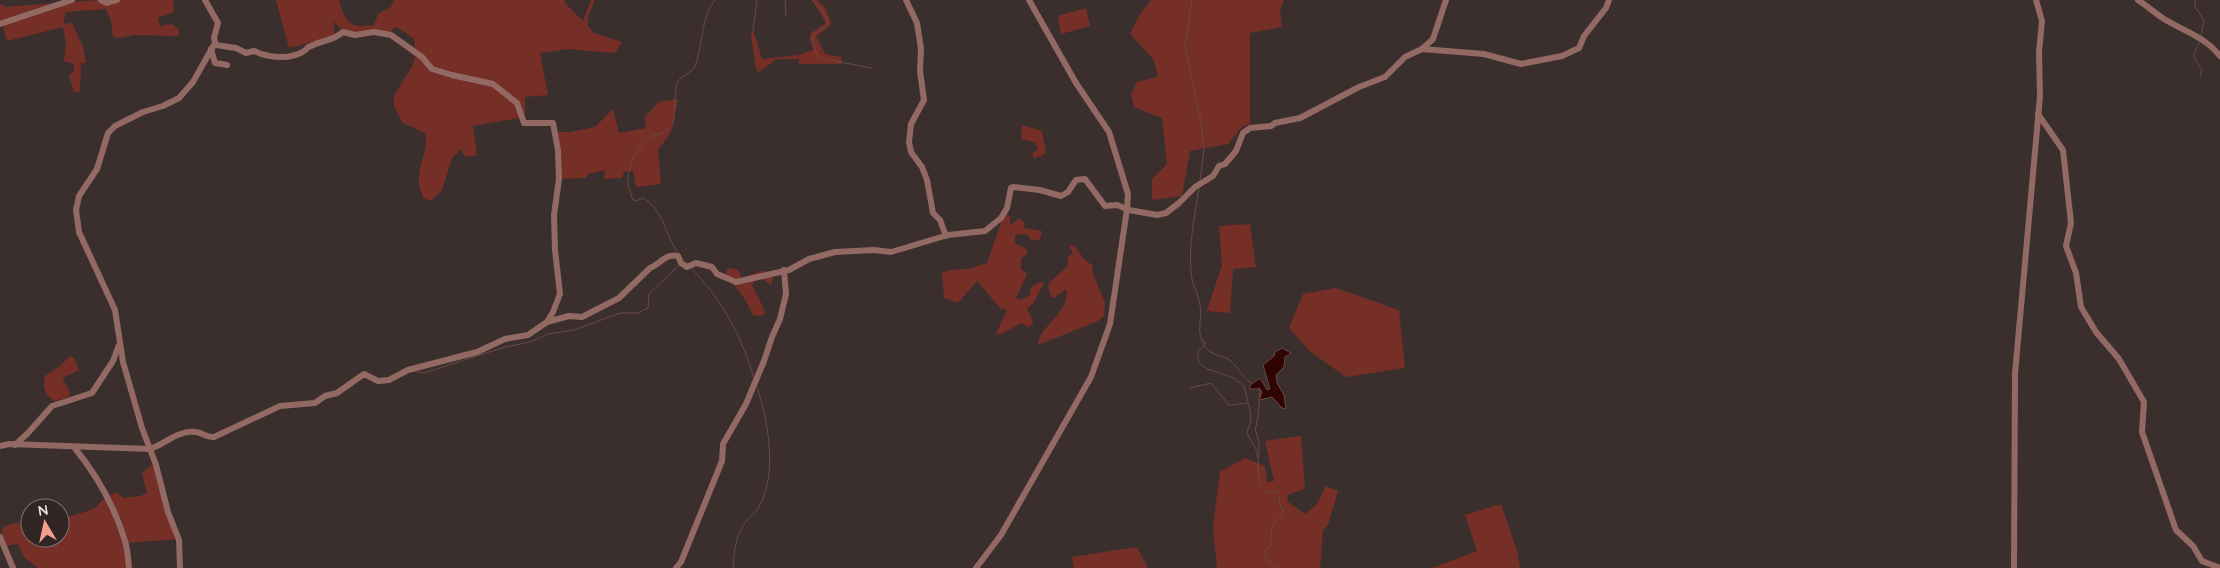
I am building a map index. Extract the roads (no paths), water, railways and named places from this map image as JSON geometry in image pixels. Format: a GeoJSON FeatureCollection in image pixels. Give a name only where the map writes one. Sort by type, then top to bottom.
{"type":"FeatureCollection","features":[{"type":"Feature","properties":{"kind":"street"},"geometry":{"type":"LineString","coordinates":[[0,24],[72,0]]}},
{"type":"Feature","properties":{"kind":"street"},"geometry":{"type":"LineString","coordinates":[[101,0],[107,3],[117,0]]}},
{"type":"Feature","properties":{"kind":"street"},"geometry":{"type":"LineString","coordinates":[[205,0],[218,23],[213,46],[214,62],[227,65]]}},
{"type":"Feature","properties":{"kind":"street"},"geometry":{"type":"LineString","coordinates":[[906,0],[918,24],[921,49],[920,71],[924,100],[911,124],[909,142],[911,152],[922,167],[927,180],[933,213],[940,220],[946,236]]}},
{"type":"Feature","properties":{"kind":"street"},"geometry":{"type":"LineString","coordinates":[[976,568],[1001,535],[1091,377],[1110,324],[1127,209],[1128,194],[1108,132],[1076,83],[1029,0]]}},
{"type":"Feature","properties":{"kind":"street"},"geometry":{"type":"LineString","coordinates":[[0,446],[150,449],[174,436],[192,432],[207,437],[214,437],[280,406],[315,403],[325,396],[337,393],[364,374],[378,381],[389,380],[408,370],[477,352],[505,339],[528,335],[547,322],[569,316],[582,317],[619,298],[650,268],[657,266],[668,256],[675,254],[687,267],[696,263],[712,267],[717,274],[736,282],[784,270],[809,259],[835,252],[874,250],[891,252],[946,236],[985,232],[1002,218],[1007,208],[1011,188],[1040,190],[1061,196],[1068,192],[1076,180],[1086,179],[1105,206],[1117,205],[1157,215],[1166,213],[1179,203],[1195,186],[1213,176],[1219,166],[1225,164],[1236,151],[1240,138],[1250,128],[1271,126],[1276,122],[1306,116],[1314,109],[1345,96],[1359,87],[1385,77],[1405,57],[1422,49],[1432,39],[1446,0]]}},
{"type":"Feature","properties":{"kind":"street"},"geometry":{"type":"LineString","coordinates":[[1422,49],[1484,54],[1521,64],[1562,56],[1579,48],[1584,36],[1606,8],[1609,0]]}},
{"type":"Feature","properties":{"kind":"street"},"geometry":{"type":"LineString","coordinates":[[2014,568],[2015,374],[2038,113],[2039,52],[2042,21],[2036,0]]}},
{"type":"Feature","properties":{"kind":"street"},"geometry":{"type":"LineString","coordinates":[[2138,0],[2163,18],[2201,39],[2220,56]]}},
{"type":"Feature","properties":{"kind":"street"},"geometry":{"type":"LineString","coordinates":[[213,46],[240,50],[246,53],[252,50],[265,56],[279,57],[304,52],[311,46],[336,39],[343,32],[355,35],[386,33],[422,57],[432,68],[500,88],[517,103],[524,123],[553,123],[558,150],[559,179],[554,215],[555,250],[560,294],[547,322]]}},
{"type":"Feature","properties":{"kind":"street"},"geometry":{"type":"LineString","coordinates":[[180,568],[179,540],[168,512],[163,487],[142,428],[120,342],[114,310],[79,232],[76,216],[79,196],[97,169],[108,134],[115,126],[143,112],[163,106],[179,98],[193,82],[213,46]]}},
{"type":"Feature","properties":{"kind":"street"},"geometry":{"type":"LineString","coordinates":[[2038,113],[2063,150],[2071,223],[2066,246],[2076,273],[2081,307],[2096,332],[2119,359],[2144,402],[2142,432],[2176,530],[2193,546],[2202,561],[2220,568]]}},
{"type":"Feature","properties":{"kind":"street"},"geometry":{"type":"LineString","coordinates":[[676,568],[681,562],[722,461],[724,444],[746,404],[780,320],[786,294],[784,270]]}},
{"type":"Feature","properties":{"kind":"street"},"geometry":{"type":"LineString","coordinates":[[15,445],[52,406],[92,393],[113,361],[120,342]]}},
{"type":"Feature","properties":{"kind":"street"},"geometry":{"type":"LineString","coordinates":[[74,447],[91,469],[113,511],[126,544],[129,568]]}},
{"type":"Feature","properties":{"kind":"street"},"geometry":{"type":"LineString","coordinates":[[0,537],[13,568]]}},
{"type":"Feature","properties":{"kind":"waterway"},"geometry":{"type":"LineString","coordinates":[[678,252],[656,209],[643,198],[636,201],[633,200],[628,184],[629,173],[636,154],[643,143],[672,126],[678,81],[695,66],[707,14],[715,0]]}},
{"type":"Feature","properties":{"kind":"waterway"},"geometry":{"type":"LineString","coordinates":[[753,30],[757,0]]}},
{"type":"Feature","properties":{"kind":"waterway"},"geometry":{"type":"LineString","coordinates":[[785,0],[786,16]]}},
{"type":"Feature","properties":{"kind":"waterway"},"geometry":{"type":"LineString","coordinates":[[812,0],[822,10],[828,21],[827,25],[812,36],[816,52],[820,58],[871,68]]}},
{"type":"Feature","properties":{"kind":"waterway"},"geometry":{"type":"LineString","coordinates":[[1192,0],[1185,46],[1201,122],[1204,148],[1200,181]]}},
{"type":"Feature","properties":{"kind":"waterway"},"geometry":{"type":"LineString","coordinates":[[2195,0],[2195,7],[2204,20],[2201,37]]}},
{"type":"Feature","properties":{"kind":"waterway"},"geometry":{"type":"LineString","coordinates":[[2200,77],[2202,69],[2194,58],[2194,53],[2201,41]]}},
{"type":"Feature","properties":{"kind":"waterway"},"geometry":{"type":"LineString","coordinates":[[1199,187],[1190,256],[1192,279],[1199,298],[1201,311],[1201,337],[1209,351],[1231,361],[1251,383]]}},
{"type":"Feature","properties":{"kind":"waterway"},"geometry":{"type":"LineString","coordinates":[[413,371],[424,373],[505,347],[530,342],[548,334],[574,330],[620,313],[637,313],[648,308],[649,294],[680,264]]}},
{"type":"Feature","properties":{"kind":"waterway"},"geometry":{"type":"LineString","coordinates":[[691,268],[713,293],[730,319],[754,378]]}},
{"type":"Feature","properties":{"kind":"waterway"},"geometry":{"type":"LineString","coordinates":[[1203,341],[1206,343],[1199,350],[1199,363],[1208,369],[1234,378],[1244,386],[1251,420],[1247,433],[1257,451],[1257,457]]}},
{"type":"Feature","properties":{"kind":"waterway"},"geometry":{"type":"LineString","coordinates":[[1190,388],[1211,383],[1229,405],[1248,403]]}},
{"type":"Feature","properties":{"kind":"waterway"},"geometry":{"type":"LineString","coordinates":[[733,568],[739,534],[744,524],[759,507],[768,479],[769,447],[765,415],[757,387]]}},
{"type":"Feature","properties":{"kind":"waterway"},"geometry":{"type":"LineString","coordinates":[[1259,388],[1259,408],[1255,429],[1259,443],[1258,464],[1260,482],[1266,492],[1278,492],[1280,494],[1279,502],[1284,513],[1272,526],[1270,546],[1265,551],[1266,559],[1277,568]]}}]}
